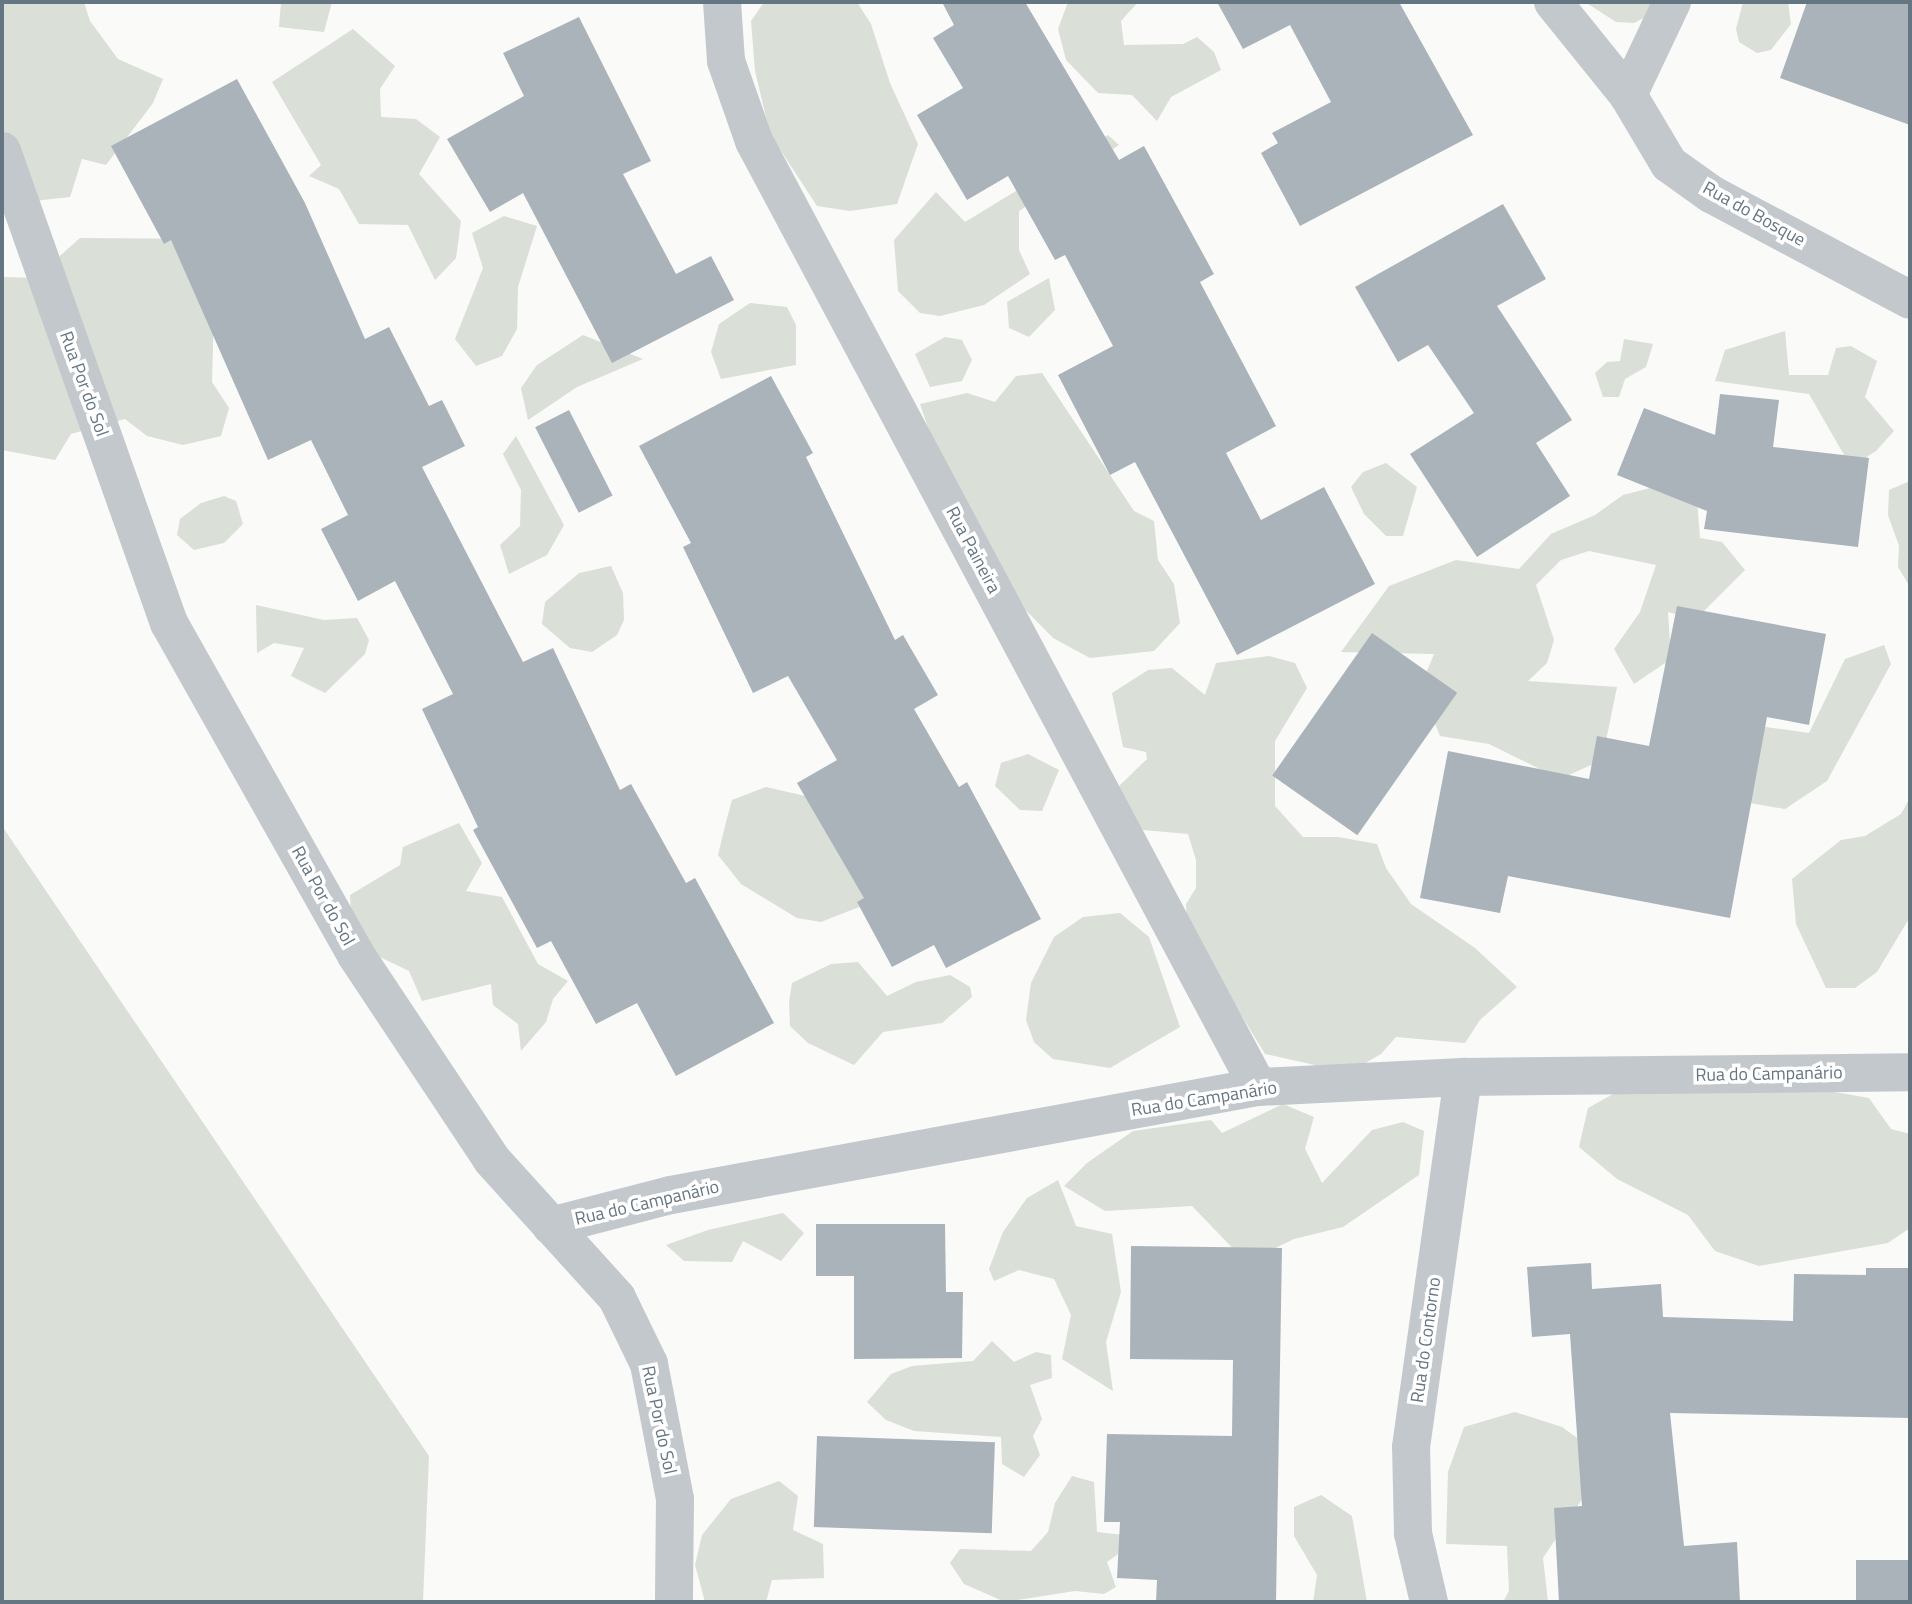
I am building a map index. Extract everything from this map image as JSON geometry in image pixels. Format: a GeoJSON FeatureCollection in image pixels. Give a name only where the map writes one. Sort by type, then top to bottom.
{"type":"FeatureCollection","features":[{"type":"Feature","properties":{"kind":"street","name":"Rua Paineira"},"geometry":{"type":"LineString","coordinates":[[722,2],[726,61],[754,141],[1258,1087]]}},
{"type":"Feature","properties":{"kind":"street","name":"Rua do Bosque"},"geometry":{"type":"LineString","coordinates":[[1553,2],[1628,94],[1670,164],[1690,179],[1910,300]]}},
{"type":"Feature","properties":{"kind":"street"},"geometry":{"type":"LineString","coordinates":[[1628,94],[1672,2]]}},
{"type":"Feature","properties":{"kind":"street","name":"Rua Por do Sol"},"geometry":{"type":"LineString","coordinates":[[2,151],[169,623],[356,955],[492,1160],[617,1298],[649,1364],[675,1499],[674,1602]]}},
{"type":"Feature","properties":{"kind":"street","name":"Rua do Campanário"},"geometry":{"type":"LineString","coordinates":[[551,1226],[671,1195],[1258,1087],[1463,1077],[1910,1072]]}},
{"type":"Feature","properties":{"kind":"street","name":"Rua do Contorno"},"geometry":{"type":"LineString","coordinates":[[1429,1602],[1413,1533],[1411,1447],[1463,1077]]}},
{"type":"Feature","properties":{"kind":"shaded area"},"geometry":{"type":"Polygon","coordinates":[[[2,2],[84,2],[90,21],[118,59],[163,79],[153,103],[106,165],[82,159],[70,197],[7,204],[2,190],[2,2]]]}},
{"type":"Feature","properties":{"kind":"shaded area"},"geometry":{"type":"Polygon","coordinates":[[[281,2],[332,2],[324,32],[279,27],[281,2]]]}},
{"type":"Feature","properties":{"kind":"shaded area"},"geometry":{"type":"Polygon","coordinates":[[[764,2],[857,2],[871,24],[890,83],[918,144],[897,204],[850,211],[817,206],[770,134],[755,71],[751,21],[764,2]]]}},
{"type":"Feature","properties":{"kind":"shaded area"},"geometry":{"type":"Polygon","coordinates":[[[1068,2],[1138,2],[1121,21],[1124,45],[1183,44],[1197,37],[1214,52],[1221,70],[1171,97],[1157,121],[1132,95],[1098,93],[1066,60],[1058,29],[1068,2]]]}},
{"type":"Feature","properties":{"kind":"shaded area"},"geometry":{"type":"Polygon","coordinates":[[[1585,2],[1656,2],[1649,15],[1634,23],[1616,22],[1585,2]]]}},
{"type":"Feature","properties":{"kind":"shaded area"},"geometry":{"type":"Polygon","coordinates":[[[1743,2],[1788,2],[1791,24],[1771,50],[1757,53],[1739,42],[1736,29],[1743,2]]]}},
{"type":"Feature","properties":{"kind":"shaded area"},"geometry":{"type":"Polygon","coordinates":[[[353,29],[395,66],[380,89],[381,117],[416,119],[440,137],[419,174],[461,221],[456,258],[435,280],[408,225],[359,224],[339,189],[309,176],[321,165],[272,82],[353,29]]]}},
{"type":"Feature","properties":{"kind":"shaded area"},"geometry":{"type":"Polygon","coordinates":[[[1108,135],[1119,145],[1019,211],[1019,250],[1030,274],[984,305],[940,316],[920,313],[898,291],[894,240],[936,192],[965,222],[1108,135]]]}},
{"type":"Feature","properties":{"kind":"shaded area"},"geometry":{"type":"Polygon","coordinates":[[[504,216],[537,226],[518,287],[517,329],[502,356],[476,366],[455,339],[483,268],[472,233],[504,216]]]}},
{"type":"Feature","properties":{"kind":"shaded area"},"geometry":{"type":"Polygon","coordinates":[[[80,238],[216,239],[212,382],[229,408],[221,436],[183,445],[147,436],[125,419],[71,434],[55,460],[2,450],[2,277],[35,278],[80,238]]]}},
{"type":"Feature","properties":{"kind":"shaded area"},"geometry":{"type":"Polygon","coordinates":[[[1049,278],[1055,310],[1029,337],[1009,328],[1007,302],[1049,278]]]}},
{"type":"Feature","properties":{"kind":"shaded area"},"geometry":{"type":"Polygon","coordinates":[[[750,303],[787,307],[796,325],[796,365],[721,379],[711,352],[719,324],[750,303]]]}},
{"type":"Feature","properties":{"kind":"shaded area"},"geometry":{"type":"Polygon","coordinates":[[[1785,331],[1789,375],[1828,375],[1836,348],[1851,346],[1877,361],[1865,397],[1894,431],[1876,451],[1851,467],[1809,394],[1715,381],[1725,350],[1785,331]]]}},
{"type":"Feature","properties":{"kind":"shaded area"},"geometry":{"type":"Polygon","coordinates":[[[583,335],[643,359],[577,387],[528,420],[521,388],[537,365],[583,335]]]}},
{"type":"Feature","properties":{"kind":"shaded area"},"geometry":{"type":"Polygon","coordinates":[[[945,337],[962,340],[972,360],[962,381],[930,387],[915,354],[945,337]]]}},
{"type":"Feature","properties":{"kind":"shaded area"},"geometry":{"type":"Polygon","coordinates":[[[1624,339],[1653,344],[1646,367],[1625,379],[1619,397],[1603,397],[1595,373],[1607,362],[1620,361],[1624,339]]]}},
{"type":"Feature","properties":{"kind":"shaded area"},"geometry":{"type":"Polygon","coordinates":[[[1042,373],[1134,511],[1154,521],[1158,560],[1174,584],[1180,623],[1154,651],[1090,658],[1053,638],[1009,593],[936,451],[920,404],[967,393],[995,402],[1016,376],[1042,373]]]}},
{"type":"Feature","properties":{"kind":"shaded area"},"geometry":{"type":"Polygon","coordinates":[[[516,436],[564,525],[547,555],[509,574],[500,545],[520,526],[521,490],[503,454],[516,436]]]}},
{"type":"Feature","properties":{"kind":"shaded area"},"geometry":{"type":"Polygon","coordinates":[[[1386,463],[1417,487],[1403,536],[1386,536],[1364,514],[1351,487],[1363,472],[1386,463]]]}},
{"type":"Feature","properties":{"kind":"shaded area"},"geometry":{"type":"Polygon","coordinates":[[[1910,481],[1910,587],[1898,567],[1899,546],[1888,515],[1889,490],[1910,481]]]}},
{"type":"Feature","properties":{"kind":"shaded area"},"geometry":{"type":"Polygon","coordinates":[[[1673,482],[1697,499],[1700,538],[1722,542],[1745,570],[1696,619],[1668,612],[1671,659],[1634,684],[1614,649],[1640,612],[1656,565],[1589,551],[1561,560],[1536,585],[1554,640],[1547,663],[1528,681],[1617,687],[1602,760],[1560,779],[1489,744],[1440,736],[1420,688],[1434,654],[1341,652],[1389,586],[1456,560],[1519,569],[1551,534],[1595,515],[1623,495],[1673,482]]]}},
{"type":"Feature","properties":{"kind":"shaded area"},"geometry":{"type":"Polygon","coordinates":[[[224,496],[236,501],[243,524],[224,543],[194,550],[177,535],[180,519],[201,503],[224,496]]]}},
{"type":"Feature","properties":{"kind":"shaded area"},"geometry":{"type":"Polygon","coordinates":[[[611,566],[623,593],[624,620],[617,635],[592,652],[570,648],[542,624],[545,602],[579,573],[611,566]]]}},
{"type":"Feature","properties":{"kind":"shaded area"},"geometry":{"type":"Polygon","coordinates":[[[256,605],[324,620],[357,618],[369,640],[365,654],[325,693],[291,676],[304,648],[274,643],[257,653],[256,605]]]}},
{"type":"Feature","properties":{"kind":"shaded area"},"geometry":{"type":"Polygon","coordinates":[[[1884,645],[1891,664],[1827,781],[1785,809],[1710,796],[1682,715],[1809,733],[1845,659],[1884,645]]]}},
{"type":"Feature","properties":{"kind":"shaded area"},"geometry":{"type":"Polygon","coordinates":[[[1269,656],[1295,663],[1307,688],[1275,741],[1275,806],[1303,837],[1338,837],[1377,844],[1386,868],[1411,904],[1475,948],[1517,987],[1480,1020],[1465,1043],[1396,1037],[1381,1054],[1360,1066],[1328,1068],[1265,1054],[1187,926],[1186,904],[1196,888],[1196,860],[1188,834],[1143,830],[1127,810],[1117,788],[1147,759],[1146,752],[1123,747],[1112,693],[1148,670],[1172,668],[1205,695],[1216,663],[1269,656]]]}},
{"type":"Feature","properties":{"kind":"shaded area"},"geometry":{"type":"Polygon","coordinates":[[[1028,754],[1059,770],[1042,811],[1020,810],[995,786],[1001,763],[1028,754]]]}},
{"type":"Feature","properties":{"kind":"shaded area"},"geometry":{"type":"Polygon","coordinates":[[[766,787],[840,804],[882,898],[821,922],[797,918],[741,884],[718,855],[726,822],[732,800],[766,787]]]}},
{"type":"Feature","properties":{"kind":"shaded area"},"geometry":{"type":"Polygon","coordinates":[[[1910,798],[1910,917],[1877,972],[1855,988],[1826,988],[1796,924],[1792,879],[1841,840],[1865,836],[1901,814],[1910,798]]]}},
{"type":"Feature","properties":{"kind":"shaded area"},"geometry":{"type":"Polygon","coordinates":[[[459,823],[482,863],[466,891],[502,897],[538,964],[568,981],[553,999],[546,1022],[521,1051],[518,1024],[493,1005],[491,984],[422,1001],[409,971],[361,948],[351,913],[350,895],[400,865],[403,847],[459,823]]]}},
{"type":"Feature","properties":{"kind":"shaded area"},"geometry":{"type":"Polygon","coordinates":[[[2,826],[429,1456],[423,1602],[2,1602],[2,826]]]}},
{"type":"Feature","properties":{"kind":"shaded area"},"geometry":{"type":"Polygon","coordinates":[[[1120,913],[1149,937],[1180,1027],[1110,1068],[1053,1059],[1034,1042],[1026,1020],[1031,983],[1054,937],[1083,917],[1120,913]]]}},
{"type":"Feature","properties":{"kind":"shaded area"},"geometry":{"type":"Polygon","coordinates":[[[858,962],[887,996],[916,982],[950,975],[970,987],[972,997],[942,1023],[883,1032],[854,1065],[808,1043],[790,1026],[789,1002],[792,983],[831,964],[858,962]]]}},
{"type":"Feature","properties":{"kind":"shaded area"},"geometry":{"type":"Polygon","coordinates":[[[1631,1084],[1812,1088],[1869,1098],[1891,1129],[1910,1134],[1910,1228],[1888,1243],[1759,1266],[1715,1251],[1688,1215],[1617,1179],[1579,1147],[1588,1108],[1631,1084]]]}},
{"type":"Feature","properties":{"kind":"shaded area"},"geometry":{"type":"Polygon","coordinates":[[[1283,1104],[1314,1117],[1305,1149],[1322,1183],[1372,1130],[1403,1122],[1424,1131],[1419,1175],[1343,1227],[1294,1239],[1246,1262],[1192,1206],[1105,1211],[1064,1186],[1087,1163],[1133,1131],[1211,1120],[1222,1133],[1283,1104]]]}},
{"type":"Feature","properties":{"kind":"shaded area"},"geometry":{"type":"Polygon","coordinates":[[[1058,1180],[1076,1226],[1112,1234],[1121,1292],[1106,1342],[1113,1391],[1062,1359],[1071,1315],[1054,1279],[1019,1270],[994,1281],[989,1269],[1003,1232],[1027,1198],[1058,1180]]]}},
{"type":"Feature","properties":{"kind":"shaded area"},"geometry":{"type":"Polygon","coordinates":[[[783,1213],[804,1233],[781,1261],[743,1241],[732,1262],[684,1261],[666,1245],[708,1230],[783,1213]]]}},
{"type":"Feature","properties":{"kind":"shaded area"},"geometry":{"type":"Polygon","coordinates":[[[992,1341],[1014,1362],[1036,1352],[1051,1355],[1052,1378],[1030,1385],[1042,1419],[1033,1436],[1040,1455],[1024,1477],[1002,1464],[1001,1437],[914,1431],[886,1420],[867,1402],[891,1374],[912,1366],[973,1361],[992,1341]]]}},
{"type":"Feature","properties":{"kind":"shaded area"},"geometry":{"type":"Polygon","coordinates":[[[1515,1412],[1562,1427],[1608,1460],[1543,1558],[1548,1602],[1503,1602],[1509,1591],[1507,1546],[1446,1544],[1448,1472],[1464,1427],[1515,1412]]]}},
{"type":"Feature","properties":{"kind":"shaded area"},"geometry":{"type":"Polygon","coordinates":[[[1072,1476],[1094,1482],[1097,1532],[1142,1537],[1107,1562],[1116,1587],[1104,1594],[1075,1591],[1005,1602],[964,1584],[950,1563],[960,1549],[1031,1551],[1048,1532],[1055,1503],[1072,1476]]]}},
{"type":"Feature","properties":{"kind":"shaded area"},"geometry":{"type":"Polygon","coordinates":[[[779,1481],[798,1496],[793,1530],[823,1544],[824,1578],[772,1580],[766,1602],[705,1602],[695,1565],[702,1535],[731,1499],[779,1481]]]}},
{"type":"Feature","properties":{"kind":"shaded area"},"geometry":{"type":"Polygon","coordinates":[[[1321,1495],[1352,1516],[1367,1602],[1313,1602],[1317,1575],[1294,1536],[1294,1507],[1321,1495]]]}},
{"type":"Feature","properties":{"kind":"building"},"geometry":{"type":"Polygon","coordinates":[[[942,2],[1025,2],[1119,160],[1144,146],[1214,274],[1200,282],[1276,426],[1226,453],[1261,520],[1324,487],[1375,584],[1237,655],[1135,462],[1110,475],[1058,375],[1113,346],[1065,255],[1055,260],[1008,176],[967,200],[917,115],[963,88],[933,38],[954,25],[942,2]]]}},
{"type":"Feature","properties":{"kind":"building"},"geometry":{"type":"Polygon","coordinates":[[[1217,2],[1399,2],[1473,135],[1300,226],[1261,153],[1278,143],[1272,133],[1331,102],[1290,25],[1243,49],[1217,2]]]}},
{"type":"Feature","properties":{"kind":"building"},"geometry":{"type":"Polygon","coordinates":[[[1807,2],[1910,2],[1910,125],[1780,78],[1807,2]]]}},
{"type":"Feature","properties":{"kind":"building"},"geometry":{"type":"Polygon","coordinates":[[[579,17],[651,161],[623,174],[676,274],[711,256],[734,300],[612,363],[523,193],[490,212],[447,139],[524,96],[503,53],[579,17]]]}},
{"type":"Feature","properties":{"kind":"building"},"geometry":{"type":"Polygon","coordinates":[[[237,79],[305,203],[365,339],[389,327],[429,406],[442,400],[465,446],[422,467],[523,662],[553,648],[620,790],[631,784],[686,883],[695,878],[774,1023],[676,1076],[637,1003],[596,1024],[551,941],[537,948],[473,830],[478,827],[422,709],[453,694],[395,581],[358,601],[321,529],[348,515],[311,440],[268,460],[171,240],[164,244],[111,146],[237,79]]]}},
{"type":"Feature","properties":{"kind":"building"},"geometry":{"type":"Polygon","coordinates":[[[1503,204],[1546,279],[1497,306],[1572,420],[1536,443],[1570,496],[1477,557],[1410,454],[1474,413],[1428,345],[1398,362],[1355,287],[1503,204]]]}},
{"type":"Feature","properties":{"kind":"building"},"geometry":{"type":"Polygon","coordinates":[[[771,376],[813,453],[806,457],[895,640],[903,635],[938,695],[914,709],[959,787],[967,782],[1041,919],[946,968],[934,945],[892,967],[857,902],[864,898],[797,783],[837,760],[788,676],[753,693],[683,547],[691,543],[639,446],[771,376]]]}},
{"type":"Feature","properties":{"kind":"building"},"geometry":{"type":"Polygon","coordinates":[[[1720,394],[1779,400],[1773,447],[1869,458],[1858,547],[1704,529],[1707,511],[1617,475],[1644,408],[1715,435],[1720,394]]]}},
{"type":"Feature","properties":{"kind":"building"},"geometry":{"type":"Polygon","coordinates":[[[569,410],[613,496],[579,513],[535,427],[569,410]]]}},
{"type":"Feature","properties":{"kind":"building"},"geometry":{"type":"Polygon","coordinates":[[[1677,606],[1826,634],[1809,725],[1767,717],[1730,918],[1508,876],[1500,913],[1420,898],[1448,751],[1589,779],[1597,736],[1649,746],[1677,606]]]}},
{"type":"Feature","properties":{"kind":"building"},"geometry":{"type":"Polygon","coordinates":[[[1372,633],[1457,693],[1357,835],[1272,776],[1372,633]]]}},
{"type":"Feature","properties":{"kind":"building"},"geometry":{"type":"Polygon","coordinates":[[[816,1224],[945,1224],[946,1292],[963,1292],[962,1358],[854,1359],[854,1276],[816,1276],[816,1224]]]}},
{"type":"Feature","properties":{"kind":"building"},"geometry":{"type":"Polygon","coordinates":[[[1131,1246],[1282,1248],[1276,1602],[1156,1602],[1157,1580],[1117,1578],[1120,1522],[1104,1522],[1107,1434],[1232,1436],[1233,1360],[1130,1359],[1131,1246]]]}},
{"type":"Feature","properties":{"kind":"building"},"geometry":{"type":"Polygon","coordinates":[[[1591,1263],[1592,1289],[1661,1284],[1663,1317],[1793,1321],[1794,1274],[1866,1275],[1866,1268],[1910,1268],[1910,1418],[1670,1413],[1684,1546],[1737,1542],[1740,1602],[1559,1602],[1554,1508],[1582,1506],[1570,1334],[1532,1337],[1527,1267],[1591,1263]]]}},
{"type":"Feature","properties":{"kind":"building"},"geometry":{"type":"Polygon","coordinates":[[[817,1436],[995,1442],[992,1533],[814,1527],[817,1436]]]}},
{"type":"Feature","properties":{"kind":"building"},"geometry":{"type":"Polygon","coordinates":[[[1856,1560],[1910,1560],[1910,1602],[1856,1602],[1856,1560]]]}}]}
